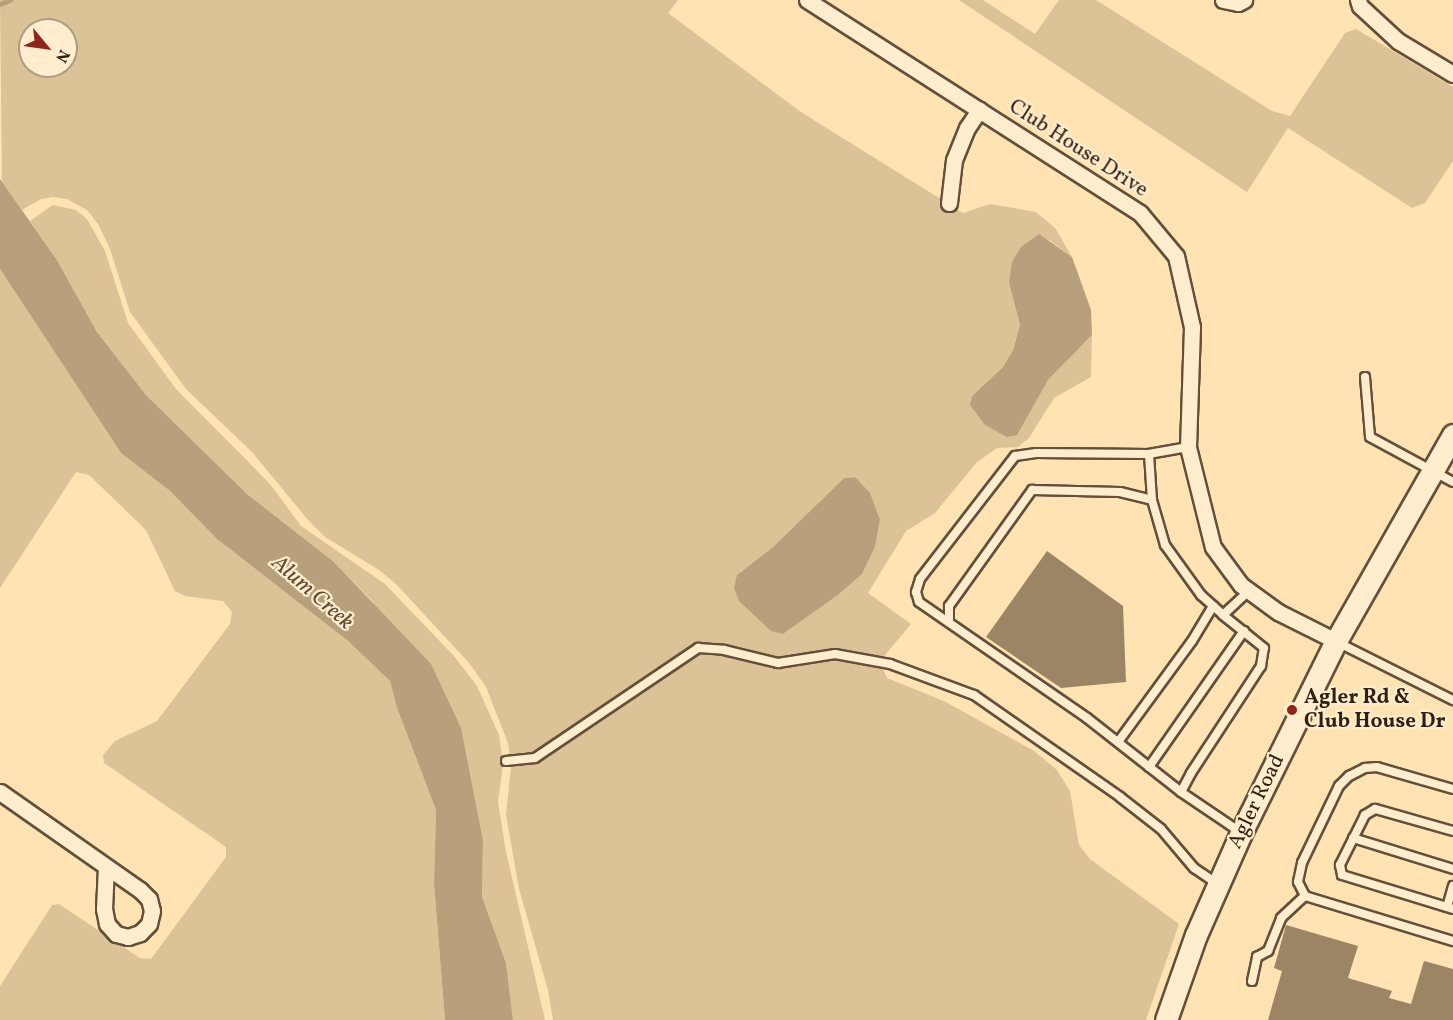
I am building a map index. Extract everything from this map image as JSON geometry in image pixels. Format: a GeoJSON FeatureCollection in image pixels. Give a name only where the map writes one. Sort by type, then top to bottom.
{"type":"FeatureCollection","features":[{"type":"Feature","properties":{"kind":"main road","name":"Agler Road"},"geometry":{"type":"LineString","coordinates":[[1166,1020],[1196,935],[1241,833],[1336,641],[1431,469],[1453,435]]}},
{"type":"Feature","properties":{"kind":"street","name":"Club House Drive"},"geometry":{"type":"LineString","coordinates":[[807,0],[1140,213],[1176,256],[1192,327],[1188,447],[1213,547],[1240,585],[1278,612],[1336,641]]}},
{"type":"Feature","properties":{"kind":"street"},"geometry":{"type":"LineString","coordinates":[[1223,0],[1238,3],[1244,0]]}},
{"type":"Feature","properties":{"kind":"street"},"geometry":{"type":"LineString","coordinates":[[1358,0],[1360,6],[1398,41],[1453,74]]}},
{"type":"Feature","properties":{"kind":"street"},"geometry":{"type":"LineString","coordinates":[[949,203],[954,160],[967,128],[979,110]]}},
{"type":"Feature","properties":{"kind":"street"},"geometry":{"type":"LineString","coordinates":[[0,792],[106,867]]}},
{"type":"Feature","properties":{"kind":"lane"},"geometry":{"type":"LineString","coordinates":[[1365,377],[1370,437],[1453,482]]}},
{"type":"Feature","properties":{"kind":"lane"},"geometry":{"type":"LineString","coordinates":[[1188,447],[1149,454],[1036,453],[1015,456],[994,479],[920,579],[916,592],[919,602],[1118,742],[1181,792],[1241,833]]}},
{"type":"Feature","properties":{"kind":"lane"},"geometry":{"type":"LineString","coordinates":[[1149,454],[1152,500],[1165,545],[1201,595],[1264,648],[1261,666],[1181,792]]}},
{"type":"Feature","properties":{"kind":"lane"},"geometry":{"type":"LineString","coordinates":[[949,622],[950,606],[1032,490],[1120,492],[1152,500]]}},
{"type":"Feature","properties":{"kind":"lane"},"geometry":{"type":"LineString","coordinates":[[1223,615],[1249,591]]}},
{"type":"Feature","properties":{"kind":"lane"},"geometry":{"type":"LineString","coordinates":[[1118,742],[1192,641],[1213,606]]}},
{"type":"Feature","properties":{"kind":"lane"},"geometry":{"type":"LineString","coordinates":[[1149,767],[1244,632]]}},
{"type":"Feature","properties":{"kind":"lane"},"geometry":{"type":"LineString","coordinates":[[1336,641],[1453,700]]}},
{"type":"Feature","properties":{"kind":"lane"},"geometry":{"type":"LineString","coordinates":[[506,760],[535,758],[698,648],[724,650],[778,663],[835,654],[890,664],[974,694],[1120,797],[1161,829],[1194,868],[1218,884]]}},
{"type":"Feature","properties":{"kind":"lane"},"geometry":{"type":"LineString","coordinates":[[1453,789],[1377,767],[1365,768],[1349,776],[1339,786],[1302,863],[1298,882],[1305,896],[1453,941]]}},
{"type":"Feature","properties":{"kind":"lane"},"geometry":{"type":"LineString","coordinates":[[1453,831],[1375,808],[1365,815],[1340,865],[1342,875],[1450,908],[1453,886]]}},
{"type":"Feature","properties":{"kind":"lane"},"geometry":{"type":"LineString","coordinates":[[1353,838],[1453,869]]}},
{"type":"Feature","properties":{"kind":"lane"},"geometry":{"type":"LineString","coordinates":[[1252,981],[1257,957],[1268,951],[1281,918],[1305,896]]}},
{"type":"Feature","properties":{"kind":"shaded area"},"geometry":{"type":"Polygon","coordinates":[[[0,0],[678,0],[668,13],[801,112],[963,213],[990,204],[1036,212],[1055,228],[1072,257],[1048,239],[1009,283],[1020,325],[1013,350],[1003,367],[972,396],[1040,392],[1048,380],[1092,335],[1091,377],[1054,398],[1029,438],[1018,447],[997,448],[977,462],[935,513],[906,531],[868,593],[911,624],[880,661],[887,678],[944,701],[1034,751],[1057,770],[1070,791],[1079,845],[1090,859],[1179,924],[1146,1020],[553,1020],[548,990],[519,889],[506,815],[511,766],[508,743],[486,687],[470,664],[396,584],[379,570],[325,537],[308,520],[252,452],[186,389],[130,312],[110,249],[98,224],[87,210],[67,199],[53,197],[41,199],[22,210],[2,182],[0,0]],[[855,477],[844,478],[773,547],[737,575],[783,634],[838,595],[862,574],[875,547],[880,520],[855,477]]]}},
{"type":"Feature","properties":{"kind":"shaded area"},"geometry":{"type":"Polygon","coordinates":[[[959,0],[983,0],[1035,34],[1059,0],[1096,0],[1272,111],[1290,116],[1345,33],[1356,29],[1453,87],[1453,161],[1425,203],[1412,208],[1288,128],[1247,192],[959,0]]]}},
{"type":"Feature","properties":{"kind":"shaded area"},"geometry":{"type":"Polygon","coordinates":[[[53,205],[76,210],[87,219],[105,251],[128,323],[176,389],[270,484],[301,526],[385,584],[454,656],[477,686],[499,735],[503,764],[498,802],[506,852],[545,1020],[513,1020],[506,963],[482,897],[483,841],[373,602],[334,562],[247,494],[146,395],[97,332],[57,260],[30,221],[53,205]]]}},
{"type":"Feature","properties":{"kind":"shaded area"},"geometry":{"type":"Polygon","coordinates":[[[0,269],[121,453],[170,491],[217,539],[348,641],[390,681],[397,708],[436,810],[434,884],[445,1020],[0,1020],[0,986],[52,905],[59,904],[140,958],[151,959],[226,857],[226,847],[104,763],[103,755],[115,741],[157,721],[230,624],[232,612],[223,601],[185,596],[175,591],[146,530],[89,475],[76,472],[0,588],[0,269]]]}},
{"type":"Feature","properties":{"kind":"water","name":"Alum Creek"},"geometry":{"type":"Polygon","coordinates":[[[0,179],[57,260],[97,332],[146,395],[247,494],[334,562],[431,664],[461,728],[483,841],[482,897],[506,963],[513,1020],[445,1020],[434,884],[436,810],[397,708],[390,681],[348,641],[217,539],[170,491],[121,453],[0,269],[0,179]]]}},
{"type":"Feature","properties":{"kind":"water"},"geometry":{"type":"Polygon","coordinates":[[[1039,234],[1072,257],[1091,310],[1092,335],[1048,380],[1017,435],[1007,437],[985,425],[970,405],[972,396],[1003,367],[1013,350],[1020,325],[1009,283],[1012,262],[1021,247],[1039,234]]]}},
{"type":"Feature","properties":{"kind":"water"},"geometry":{"type":"Polygon","coordinates":[[[855,477],[870,493],[880,520],[875,547],[862,574],[838,595],[783,634],[771,631],[739,601],[734,588],[737,575],[773,547],[844,478],[855,477]]]}},
{"type":"Feature","properties":{"kind":"building"},"geometry":{"type":"Polygon","coordinates":[[[1047,551],[1123,606],[1126,682],[1061,688],[986,637],[1047,551]]]}},
{"type":"Feature","properties":{"kind":"building"},"geometry":{"type":"Polygon","coordinates":[[[1286,925],[1358,946],[1348,978],[1392,991],[1389,998],[1411,1004],[1424,961],[1453,969],[1453,1020],[1268,1020],[1282,971],[1274,968],[1286,925]]]}},
{"type":"Feature","properties":{"kind":"waterway"},"geometry":{"type":"LineString","coordinates":[[0,4],[10,0]]}},
{"type":"Feature","properties":{"kind":"place","name":"Agler Rd & Club House Dr"},"geometry":{"type":"Point","coordinates":[1292,710]}}]}
